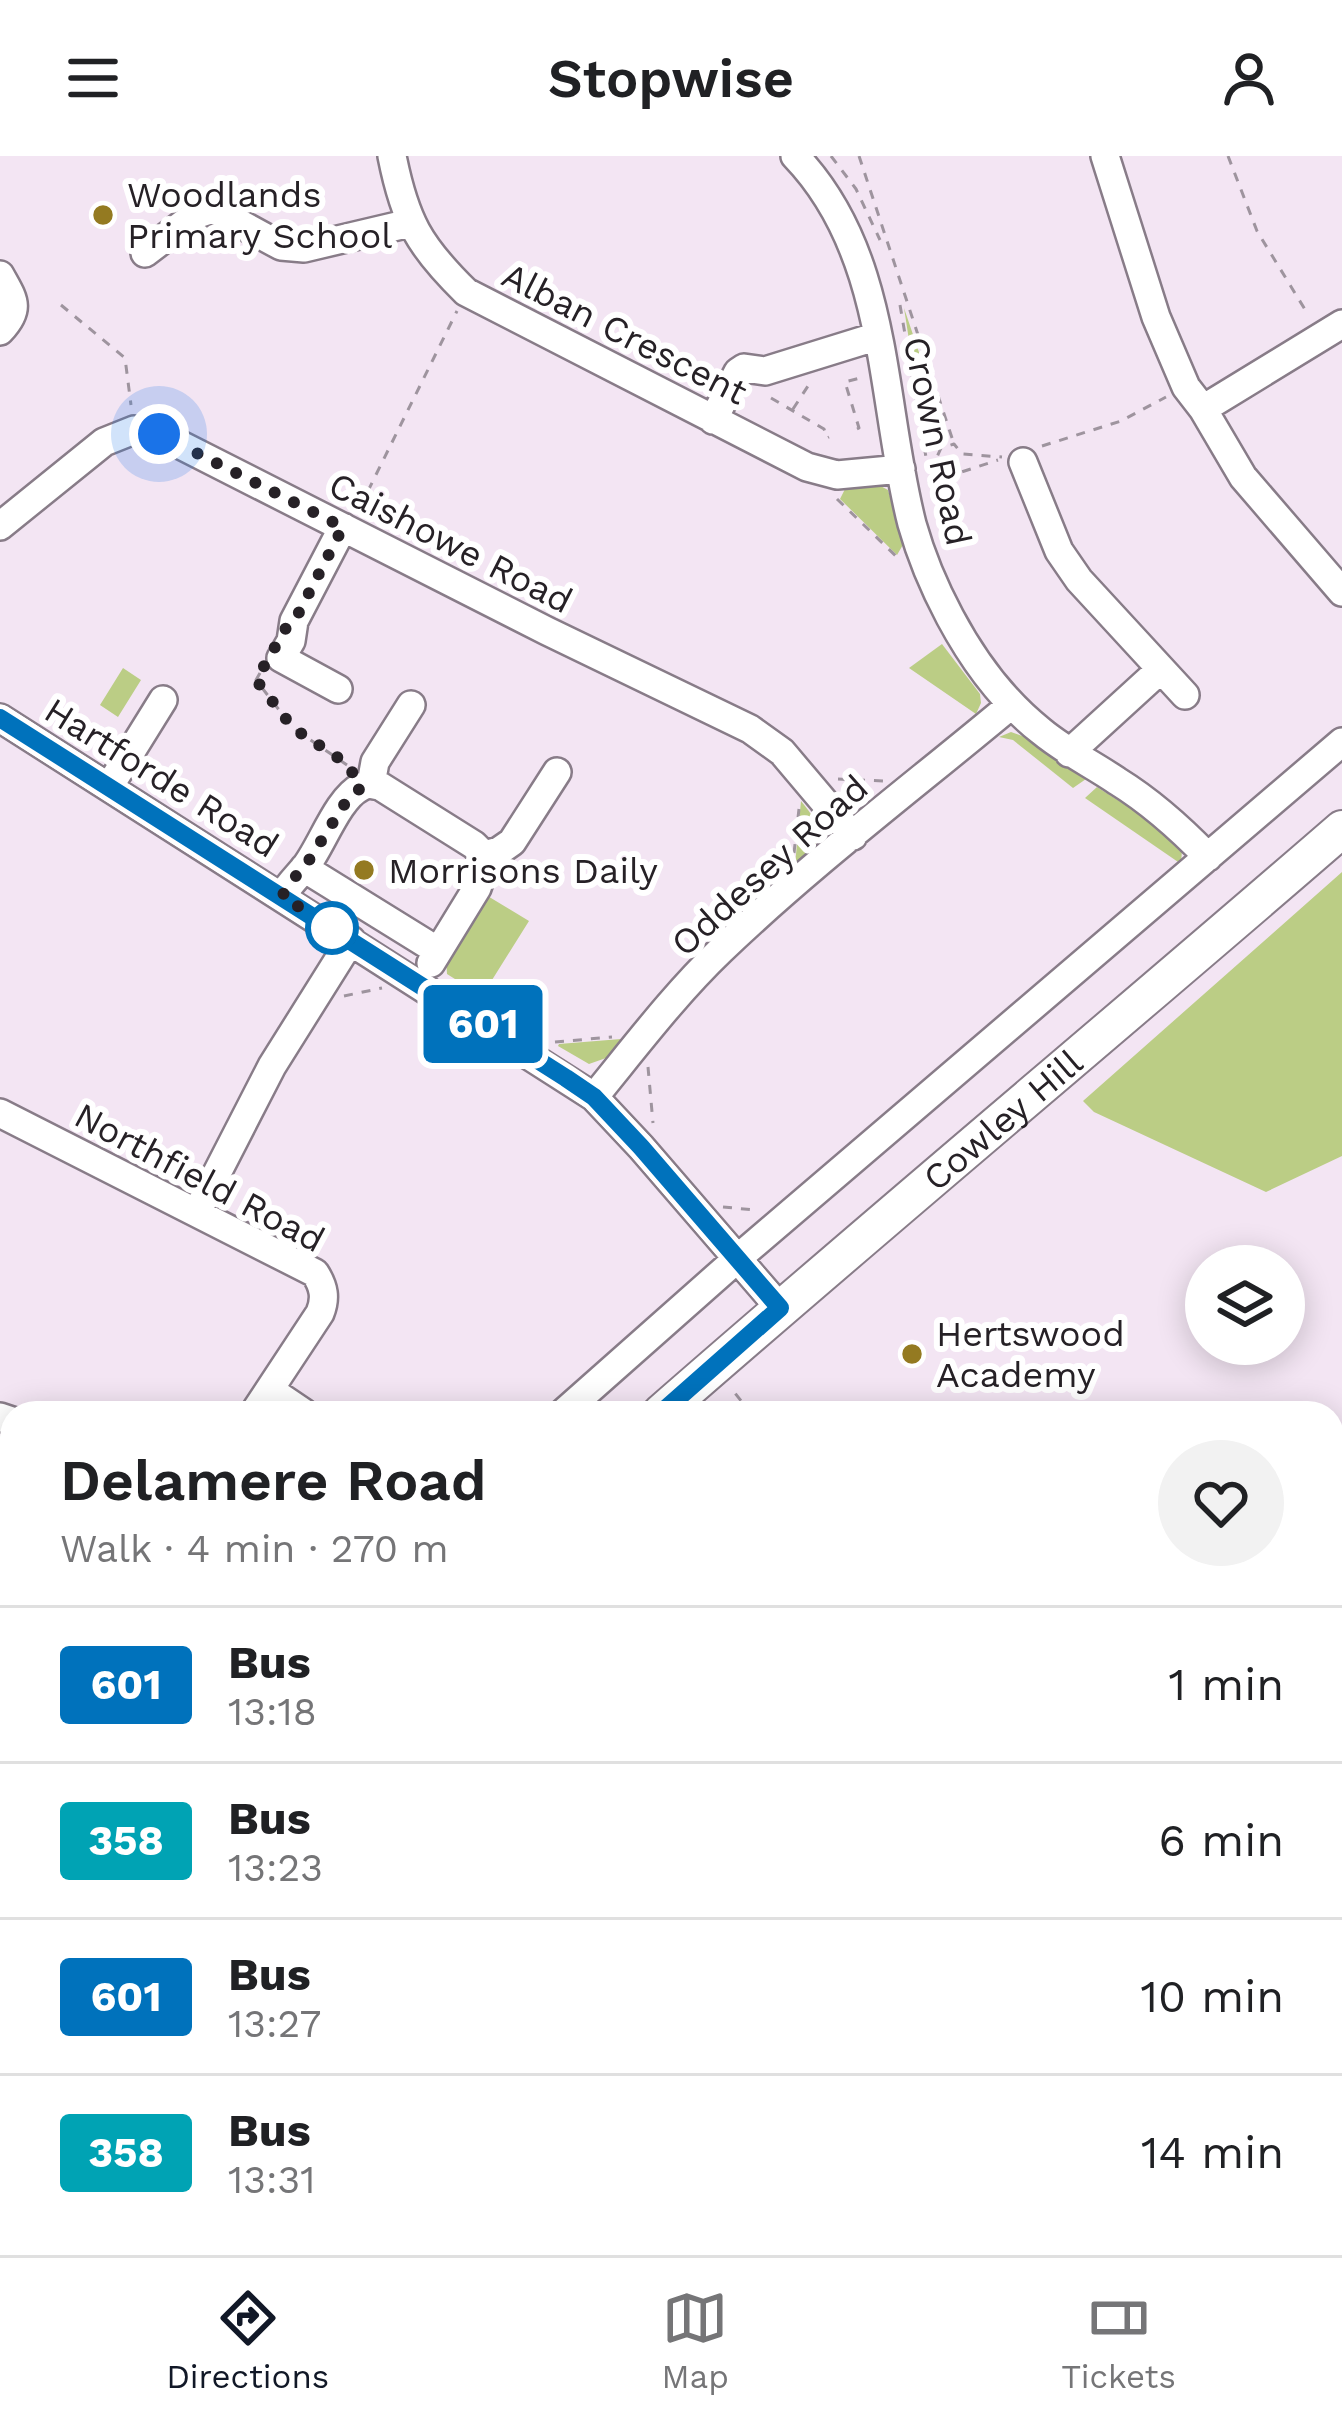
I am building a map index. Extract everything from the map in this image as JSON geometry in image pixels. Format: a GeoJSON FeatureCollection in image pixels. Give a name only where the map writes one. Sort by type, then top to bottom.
{"type":"FeatureCollection","features":[{"type":"Feature","properties":{"kind":"main road","name":"Cowley Hill"},"geometry":{"type":"LineString","coordinates":[[675,1401],[1342,829]]}},
{"type":"Feature","properties":{"kind":"street","name":"Alban Crescent"},"geometry":{"type":"LineString","coordinates":[[392,156],[410,223],[436,263],[466,292],[821,472],[916,470]]}},
{"type":"Feature","properties":{"kind":"street","name":"Crown Road"},"geometry":{"type":"LineString","coordinates":[[795,156],[832,200],[867,286],[916,470],[913,526],[948,614],[1011,705],[1070,753],[1159,809],[1208,856]]}},
{"type":"Feature","properties":{"kind":"street"},"geometry":{"type":"LineString","coordinates":[[1105,156],[1156,317],[1194,398],[1243,478],[1342,592]]}},
{"type":"Feature","properties":{"kind":"street"},"geometry":{"type":"LineString","coordinates":[[145,253],[195,215],[213,209],[281,247],[304,248],[410,223]]}},
{"type":"Feature","properties":{"kind":"street"},"geometry":{"type":"LineString","coordinates":[[0,274],[14,300],[10,320],[0,331]]}},
{"type":"Feature","properties":{"kind":"street"},"geometry":{"type":"LineString","coordinates":[[1194,398],[1332,331]]}},
{"type":"Feature","properties":{"kind":"street"},"geometry":{"type":"LineString","coordinates":[[713,420],[744,368],[765,371],[878,336]]}},
{"type":"Feature","properties":{"kind":"street"},"geometry":{"type":"LineString","coordinates":[[0,526],[104,442],[134,430]]}},
{"type":"Feature","properties":{"kind":"street","name":"Caishowe Road"},"geometry":{"type":"LineString","coordinates":[[134,430],[159,434],[750,729],[782,752],[854,836]]}},
{"type":"Feature","properties":{"kind":"street"},"geometry":{"type":"LineString","coordinates":[[1028,455],[1059,551],[1079,580],[1184,695]]}},
{"type":"Feature","properties":{"kind":"street"},"geometry":{"type":"LineString","coordinates":[[338,689],[281,658],[294,622],[346,528]]}},
{"type":"Feature","properties":{"kind":"street"},"geometry":{"type":"LineString","coordinates":[[1070,753],[1161,670]]}},
{"type":"Feature","properties":{"kind":"street"},"geometry":{"type":"LineString","coordinates":[[110,787],[163,700]]}},
{"type":"Feature","properties":{"kind":"street"},"geometry":{"type":"LineString","coordinates":[[366,786],[375,762],[411,705]]}},
{"type":"Feature","properties":{"kind":"street","name":"Oddesey Road"},"geometry":{"type":"LineString","coordinates":[[594,1097],[718,952],[1011,705]]}},
{"type":"Feature","properties":{"kind":"street","name":"Hartforde Road"},"geometry":{"type":"LineString","coordinates":[[0,718],[351,940],[405,985],[594,1097],[780,1308]]}},
{"type":"Feature","properties":{"kind":"street","name":"Cowley Hill"},"geometry":{"type":"LineString","coordinates":[[577,1401],[1342,742]]}},
{"type":"Feature","properties":{"kind":"street"},"geometry":{"type":"LineString","coordinates":[[484,855],[512,842],[556,772]]}},
{"type":"Feature","properties":{"kind":"street"},"geometry":{"type":"LineString","coordinates":[[282,896],[349,797],[366,786],[380,786],[399,797],[484,855]]}},
{"type":"Feature","properties":{"kind":"street"},"geometry":{"type":"LineString","coordinates":[[405,985],[438,951],[477,888],[484,855]]}},
{"type":"Feature","properties":{"kind":"street","name":"Hartforde Road"},"geometry":{"type":"LineString","coordinates":[[304,868],[438,951]]}},
{"type":"Feature","properties":{"kind":"street"},"geometry":{"type":"LineString","coordinates":[[197,1212],[272,1066],[351,940]]}},
{"type":"Feature","properties":{"kind":"street","name":"Northfield Road"},"geometry":{"type":"LineString","coordinates":[[0,1113],[305,1265],[320,1281],[324,1302],[320,1313],[262,1401]]}},
{"type":"Feature","properties":{"kind":"path"},"geometry":{"type":"LineString","coordinates":[[831,156],[856,189],[880,240]]}},
{"type":"Feature","properties":{"kind":"path"},"geometry":{"type":"LineString","coordinates":[[859,156],[953,444],[962,454],[1002,457],[926,483],[916,470]]}},
{"type":"Feature","properties":{"kind":"path"},"geometry":{"type":"LineString","coordinates":[[1228,156],[1257,232],[1332,331]]}},
{"type":"Feature","properties":{"kind":"path"},"geometry":{"type":"LineString","coordinates":[[346,528],[466,292]]}},
{"type":"Feature","properties":{"kind":"path"},"geometry":{"type":"LineString","coordinates":[[61,305],[125,358],[134,430]]}},
{"type":"Feature","properties":{"kind":"path"},"geometry":{"type":"LineString","coordinates":[[900,305],[925,452],[916,470]]}},
{"type":"Feature","properties":{"kind":"path"},"geometry":{"type":"LineString","coordinates":[[856,429],[845,382],[866,376]]}},
{"type":"Feature","properties":{"kind":"path"},"geometry":{"type":"LineString","coordinates":[[793,411],[808,386]]}},
{"type":"Feature","properties":{"kind":"path"},"geometry":{"type":"LineString","coordinates":[[771,398],[824,429],[829,437]]}},
{"type":"Feature","properties":{"kind":"path"},"geometry":{"type":"LineString","coordinates":[[1028,455],[1194,398]]}},
{"type":"Feature","properties":{"kind":"path"},"geometry":{"type":"LineString","coordinates":[[925,452],[953,444]]}},
{"type":"Feature","properties":{"kind":"path"},"geometry":{"type":"LineString","coordinates":[[916,470],[941,448]]}},
{"type":"Feature","properties":{"kind":"path"},"geometry":{"type":"LineString","coordinates":[[836,498],[906,566]]}},
{"type":"Feature","properties":{"kind":"path"},"geometry":{"type":"LineString","coordinates":[[266,663],[256,680],[293,728],[346,763],[366,786]]}},
{"type":"Feature","properties":{"kind":"path"},"geometry":{"type":"LineString","coordinates":[[824,778],[897,782]]}},
{"type":"Feature","properties":{"kind":"path"},"geometry":{"type":"LineString","coordinates":[[793,868],[800,796]]}},
{"type":"Feature","properties":{"kind":"path"},"geometry":{"type":"LineString","coordinates":[[347,996],[405,985]]}},
{"type":"Feature","properties":{"kind":"path"},"geometry":{"type":"LineString","coordinates":[[547,1042],[625,1036]]}},
{"type":"Feature","properties":{"kind":"path"},"geometry":{"type":"LineString","coordinates":[[647,1053],[654,1134]]}},
{"type":"Feature","properties":{"kind":"path"},"geometry":{"type":"LineString","coordinates":[[717,1206],[760,1210]]}},
{"type":"Feature","properties":{"kind":"path"},"geometry":{"type":"LineString","coordinates":[[724,1377],[741,1401]]}},
{"type":"Feature","properties":{"kind":"green space"},"geometry":{"type":"Polygon","coordinates":[[[904,308],[948,438],[926,449],[904,308]]]}},
{"type":"Feature","properties":{"kind":"green space"},"geometry":{"type":"Polygon","coordinates":[[[873,482],[888,490],[904,543],[897,555],[840,499],[847,485],[873,482]]]}},
{"type":"Feature","properties":{"kind":"green space"},"geometry":{"type":"Polygon","coordinates":[[[942,644],[980,694],[976,714],[909,668],[942,644]]]}},
{"type":"Feature","properties":{"kind":"green space"},"geometry":{"type":"Polygon","coordinates":[[[123,668],[141,680],[118,717],[100,705],[123,668]]]}},
{"type":"Feature","properties":{"kind":"green space"},"geometry":{"type":"Polygon","coordinates":[[[1011,732],[1086,779],[1073,788],[1013,740],[999,737],[1011,732]]]}},
{"type":"Feature","properties":{"kind":"green space"},"geometry":{"type":"Polygon","coordinates":[[[1097,787],[1159,826],[1182,850],[1181,864],[1085,798],[1097,787]]]}},
{"type":"Feature","properties":{"kind":"green space"},"geometry":{"type":"Polygon","coordinates":[[[801,801],[819,835],[795,865],[801,801]]]}},
{"type":"Feature","properties":{"kind":"green space"},"geometry":{"type":"Polygon","coordinates":[[[1342,872],[1342,1156],[1266,1192],[1094,1112],[1083,1101],[1342,872]]]}},
{"type":"Feature","properties":{"kind":"green space"},"geometry":{"type":"Polygon","coordinates":[[[486,895],[529,921],[482,996],[447,974],[446,958],[486,895]]]}},
{"type":"Feature","properties":{"kind":"green space"},"geometry":{"type":"Polygon","coordinates":[[[621,1039],[606,1058],[589,1064],[558,1046],[559,1044],[621,1039]]]}},
{"type":"Feature","properties":{"kind":"bus line","name":"601"},"geometry":{"type":"LineString","coordinates":[[0,718],[594,1097],[780,1308],[675,1401]]}},
{"type":"Feature","properties":{"kind":"place","name":"Woodlands Primary School"},"geometry":{"type":"Point","coordinates":[103,215]}},
{"type":"Feature","properties":{"kind":"place","name":"Morrisons Daily"},"geometry":{"type":"Point","coordinates":[364,870]}},
{"type":"Feature","properties":{"kind":"place","name":"Hertswood Academy"},"geometry":{"type":"Point","coordinates":[912,1354]}},
{"type":"Feature","properties":{"kind":"route"},"geometry":{"type":"LineString","coordinates":[[159,434],[343,527],[294,622],[256,680],[293,728],[346,763],[362,787],[349,797],[282,896],[351,940],[332,928]]}}]}
